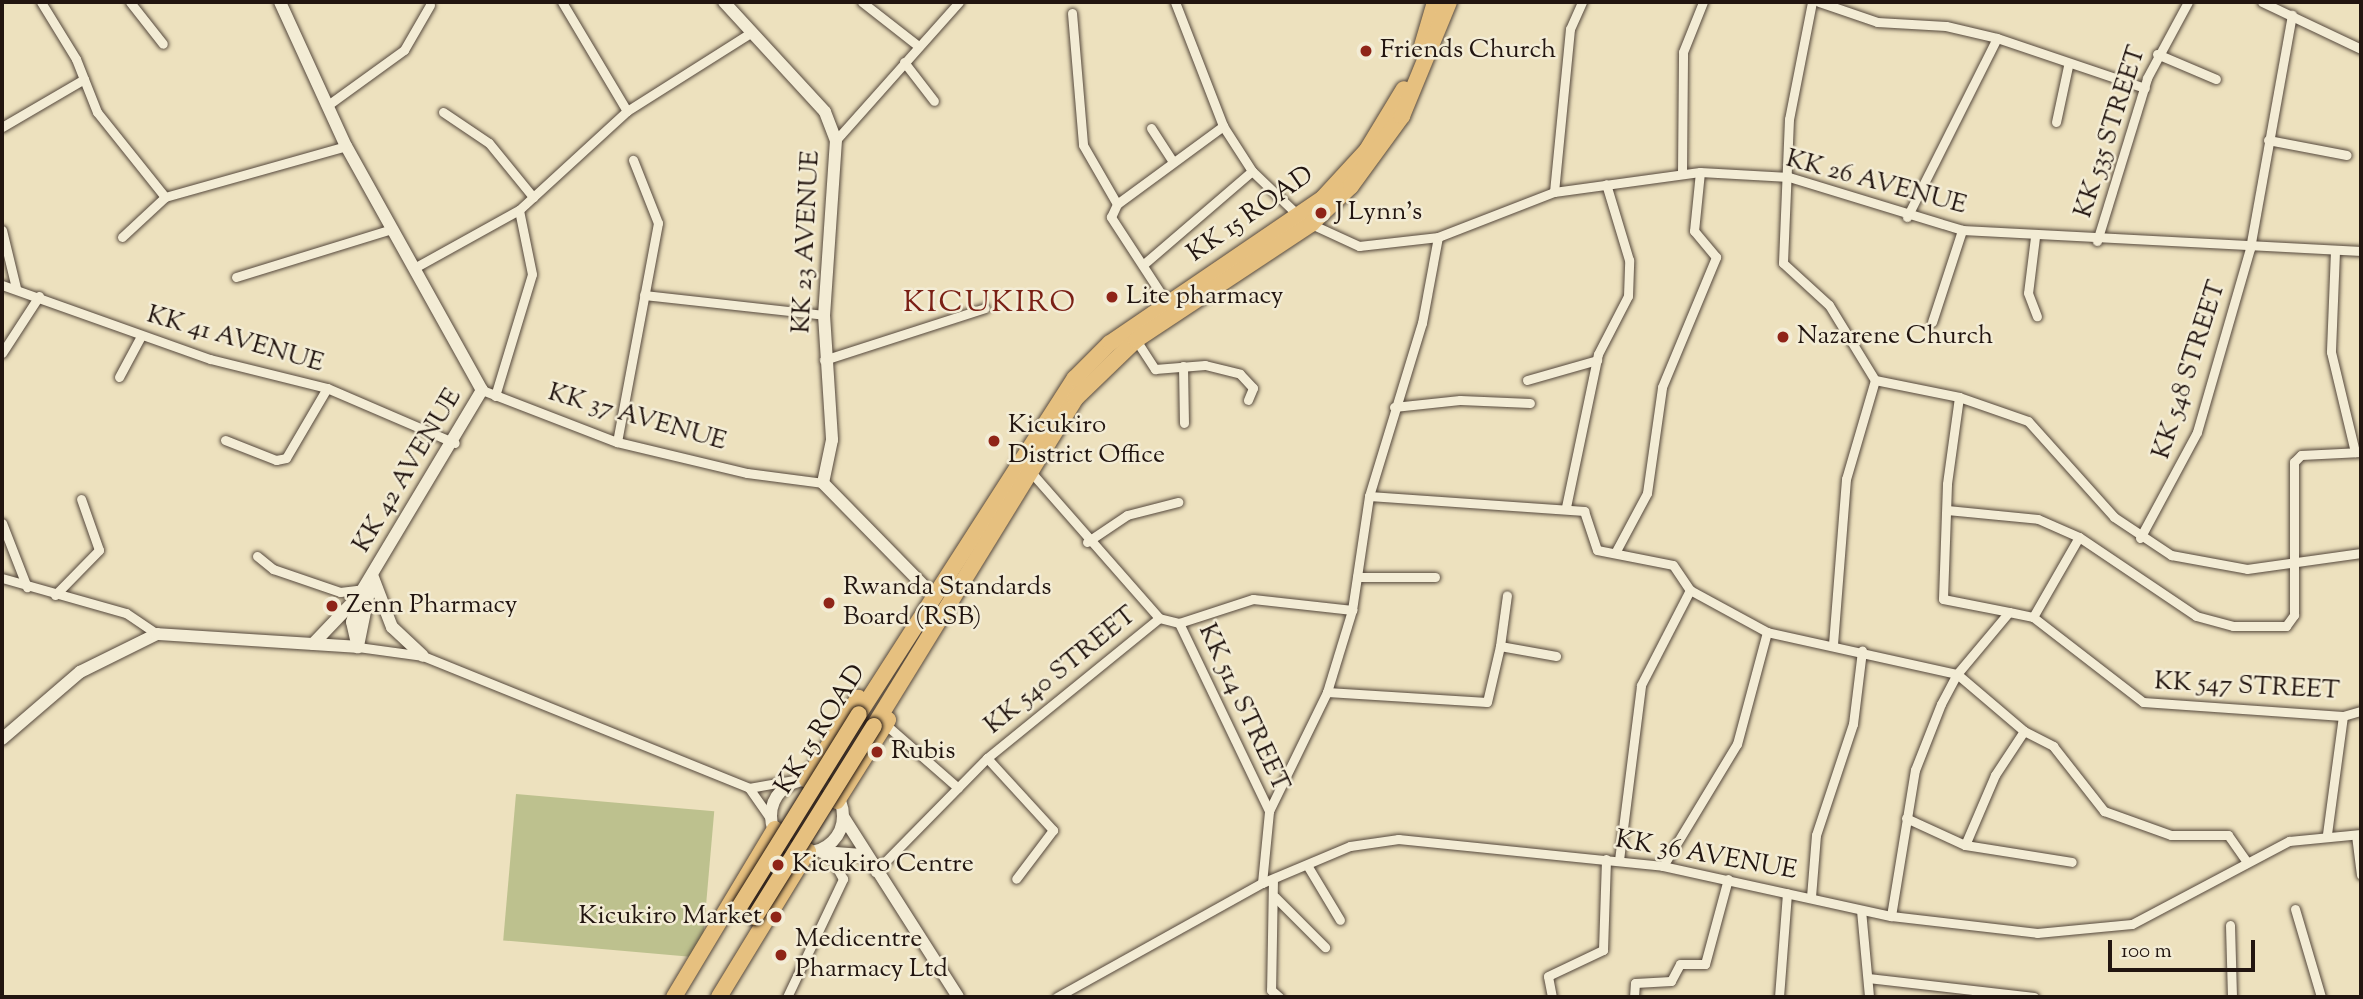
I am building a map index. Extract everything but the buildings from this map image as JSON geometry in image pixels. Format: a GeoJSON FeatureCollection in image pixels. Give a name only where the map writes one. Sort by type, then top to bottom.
{"type":"FeatureCollection","features":[{"type":"Feature","properties":{"kind":"highway","name":"KK 15 ROAD"},"geometry":{"type":"LineString","coordinates":[[685,997],[962,548],[1075,378],[1110,343],[1167,303],[1305,220],[1342,179],[1379,131],[1417,62],[1435,2]]}},
{"type":"Feature","properties":{"kind":"highway","name":"KK 15 ROAD"},"geometry":{"type":"LineString","coordinates":[[709,997],[755,917],[880,725],[975,562],[1076,398],[1136,340],[1351,186],[1402,116],[1449,2]]}},
{"type":"Feature","properties":{"kind":"highway"},"geometry":{"type":"LineString","coordinates":[[800,780],[937,566],[962,548]]}},
{"type":"Feature","properties":{"kind":"highway"},"geometry":{"type":"LineString","coordinates":[[837,801],[880,725]]}},
{"type":"Feature","properties":{"kind":"highway"},"geometry":{"type":"LineString","coordinates":[[674,997],[772,823]]}},
{"type":"Feature","properties":{"kind":"highway"},"geometry":{"type":"LineString","coordinates":[[719,997],[820,852]]}},
{"type":"Feature","properties":{"kind":"main road"},"geometry":{"type":"LineString","coordinates":[[280,2],[346,146],[416,267],[482,390]]}},
{"type":"Feature","properties":{"kind":"main road","name":"KK 23 AVENUE"},"geometry":{"type":"LineString","coordinates":[[724,2],[825,112],[836,140],[824,315],[824,359],[832,440],[823,483]]}},
{"type":"Feature","properties":{"kind":"main road","name":"KK 42 AVENUE"},"geometry":{"type":"LineString","coordinates":[[358,647],[352,622],[360,593],[455,443],[482,390]]}},
{"type":"Feature","properties":{"kind":"main road"},"geometry":{"type":"LineString","coordinates":[[823,483],[925,587]]}},
{"type":"Feature","properties":{"kind":"main road"},"geometry":{"type":"LineString","coordinates":[[372,575],[392,628],[423,656]]}},
{"type":"Feature","properties":{"kind":"main road","name":"KK 42 AVENUE"},"geometry":{"type":"LineString","coordinates":[[358,647],[372,575]]}},
{"type":"Feature","properties":{"kind":"main road"},"geometry":{"type":"LineString","coordinates":[[313,644],[360,593]]}},
{"type":"Feature","properties":{"kind":"main road"},"geometry":{"type":"LineString","coordinates":[[2,739],[80,672],[157,634],[358,647]]}},
{"type":"Feature","properties":{"kind":"main road"},"geometry":{"type":"LineString","coordinates":[[862,855],[820,852],[772,823],[775,793],[800,780],[837,801],[862,855],[958,997]]}},
{"type":"Feature","properties":{"kind":"main road"},"geometry":{"type":"LineString","coordinates":[[820,852],[839,839],[844,817]]}},
{"type":"Feature","properties":{"kind":"street"},"geometry":{"type":"LineString","coordinates":[[41,2],[83,79],[97,112],[165,197]]}},
{"type":"Feature","properties":{"kind":"street"},"geometry":{"type":"LineString","coordinates":[[130,2],[163,44]]}},
{"type":"Feature","properties":{"kind":"street"},"geometry":{"type":"LineString","coordinates":[[562,2],[627,111]]}},
{"type":"Feature","properties":{"kind":"street"},"geometry":{"type":"LineString","coordinates":[[862,2],[917,45]]}},
{"type":"Feature","properties":{"kind":"street"},"geometry":{"type":"LineString","coordinates":[[836,140],[917,45],[959,2]]}},
{"type":"Feature","properties":{"kind":"street","name":"KK 26 AVENUE"},"geometry":{"type":"LineString","coordinates":[[1175,2],[1223,126],[1252,171],[1305,220],[1359,246],[1438,237],[1554,192],[1700,172],[1789,177],[1907,217],[1962,230],[2097,242],[2361,251]]}},
{"type":"Feature","properties":{"kind":"street"},"geometry":{"type":"LineString","coordinates":[[1554,192],[1570,29],[1582,2]]}},
{"type":"Feature","properties":{"kind":"street"},"geometry":{"type":"LineString","coordinates":[[1682,173],[1683,52],[1703,2]]}},
{"type":"Feature","properties":{"kind":"street"},"geometry":{"type":"LineString","coordinates":[[1812,2],[1792,92],[1783,263],[1829,304],[1875,380],[1959,397],[2028,421],[2140,538],[2200,563],[2292,566],[2361,553]]}},
{"type":"Feature","properties":{"kind":"street"},"geometry":{"type":"LineString","coordinates":[[1819,2],[1877,22],[1946,26],[1997,38],[2068,66],[2145,88]]}},
{"type":"Feature","properties":{"kind":"street","name":"KK 535 STREET"},"geometry":{"type":"LineString","coordinates":[[2097,242],[2157,54],[2188,2]]}},
{"type":"Feature","properties":{"kind":"street"},"geometry":{"type":"LineString","coordinates":[[2262,2],[2361,49]]}},
{"type":"Feature","properties":{"kind":"street"},"geometry":{"type":"LineString","coordinates":[[328,105],[404,50],[430,5]]}},
{"type":"Feature","properties":{"kind":"street"},"geometry":{"type":"LineString","coordinates":[[1072,13],[1083,145],[1117,204]]}},
{"type":"Feature","properties":{"kind":"street","name":"KK 548 STREET"},"geometry":{"type":"LineString","coordinates":[[2140,538],[2183,467],[2250,248],[2292,15]]}},
{"type":"Feature","properties":{"kind":"street"},"geometry":{"type":"LineString","coordinates":[[416,267],[519,210],[627,111],[752,32]]}},
{"type":"Feature","properties":{"kind":"street"},"geometry":{"type":"LineString","coordinates":[[1907,217],[1997,38]]}},
{"type":"Feature","properties":{"kind":"street"},"geometry":{"type":"LineString","coordinates":[[2157,54],[2216,79]]}},
{"type":"Feature","properties":{"kind":"street"},"geometry":{"type":"LineString","coordinates":[[904,62],[933,101]]}},
{"type":"Feature","properties":{"kind":"street"},"geometry":{"type":"LineString","coordinates":[[2056,122],[2068,66]]}},
{"type":"Feature","properties":{"kind":"street"},"geometry":{"type":"LineString","coordinates":[[2,127],[83,79]]}},
{"type":"Feature","properties":{"kind":"street"},"geometry":{"type":"LineString","coordinates":[[443,112],[489,143],[533,197]]}},
{"type":"Feature","properties":{"kind":"street"},"geometry":{"type":"LineString","coordinates":[[1167,303],[1145,262],[1111,217],[1117,204],[1172,160],[1223,126]]}},
{"type":"Feature","properties":{"kind":"street"},"geometry":{"type":"LineString","coordinates":[[1151,128],[1172,160]]}},
{"type":"Feature","properties":{"kind":"street"},"geometry":{"type":"LineString","coordinates":[[2268,141],[2347,155]]}},
{"type":"Feature","properties":{"kind":"street"},"geometry":{"type":"LineString","coordinates":[[122,237],[165,197],[346,146]]}},
{"type":"Feature","properties":{"kind":"street"},"geometry":{"type":"LineString","coordinates":[[617,442],[658,223],[633,160]]}},
{"type":"Feature","properties":{"kind":"street"},"geometry":{"type":"LineString","coordinates":[[1145,262],[1252,171]]}},
{"type":"Feature","properties":{"kind":"street"},"geometry":{"type":"LineString","coordinates":[[1615,553],[1647,493],[1662,387],[1716,257],[1694,231],[1700,172]]}},
{"type":"Feature","properties":{"kind":"street"},"geometry":{"type":"LineString","coordinates":[[1566,507],[1597,360],[1628,296],[1629,260],[1606,184]]}},
{"type":"Feature","properties":{"kind":"street"},"geometry":{"type":"LineString","coordinates":[[495,396],[532,274],[519,210]]}},
{"type":"Feature","properties":{"kind":"street"},"geometry":{"type":"LineString","coordinates":[[236,277],[392,229]]}},
{"type":"Feature","properties":{"kind":"street"},"geometry":{"type":"LineString","coordinates":[[2,230],[16,288]]}},
{"type":"Feature","properties":{"kind":"street"},"geometry":{"type":"LineString","coordinates":[[1932,322],[1962,230]]}},
{"type":"Feature","properties":{"kind":"street"},"geometry":{"type":"LineString","coordinates":[[1262,883],[1269,811],[1327,692],[1352,610],[1369,496],[1394,407],[1422,323],[1438,237]]}},
{"type":"Feature","properties":{"kind":"street"},"geometry":{"type":"LineString","coordinates":[[2035,237],[2028,293],[2037,316]]}},
{"type":"Feature","properties":{"kind":"street"},"geometry":{"type":"LineString","coordinates":[[1947,510],[2038,519],[2079,537],[2175,604],[2234,626],[2276,628],[2291,621],[2294,462],[2301,455],[2358,452],[2331,352],[2335,251]]}},
{"type":"Feature","properties":{"kind":"street","name":"KK 41 AVENUE"},"geometry":{"type":"LineString","coordinates":[[2,285],[39,296],[141,337],[327,388],[455,443]]}},
{"type":"Feature","properties":{"kind":"street"},"geometry":{"type":"LineString","coordinates":[[644,295],[824,315]]}},
{"type":"Feature","properties":{"kind":"street"},"geometry":{"type":"LineString","coordinates":[[2,353],[39,296]]}},
{"type":"Feature","properties":{"kind":"street"},"geometry":{"type":"LineString","coordinates":[[824,359],[985,308]]}},
{"type":"Feature","properties":{"kind":"street"},"geometry":{"type":"LineString","coordinates":[[119,377],[141,337]]}},
{"type":"Feature","properties":{"kind":"street"},"geometry":{"type":"LineString","coordinates":[[1136,340],[1147,366],[1183,366],[1240,374],[1253,388],[1248,400]]}},
{"type":"Feature","properties":{"kind":"street"},"geometry":{"type":"LineString","coordinates":[[1527,380],[1597,360]]}},
{"type":"Feature","properties":{"kind":"street"},"geometry":{"type":"LineString","coordinates":[[1183,366],[1184,423]]}},
{"type":"Feature","properties":{"kind":"street"},"geometry":{"type":"LineString","coordinates":[[1833,643],[1846,479],[1875,380]]}},
{"type":"Feature","properties":{"kind":"street"},"geometry":{"type":"LineString","coordinates":[[225,440],[276,460],[286,458],[327,388]]}},
{"type":"Feature","properties":{"kind":"street","name":"KK 37 AVENUE"},"geometry":{"type":"LineString","coordinates":[[482,390],[617,442],[823,483]]}},
{"type":"Feature","properties":{"kind":"street"},"geometry":{"type":"LineString","coordinates":[[1959,397],[1947,510],[1943,599],[2033,617],[2079,537]]}},
{"type":"Feature","properties":{"kind":"street"},"geometry":{"type":"LineString","coordinates":[[1394,407],[1460,400],[1530,403]]}},
{"type":"Feature","properties":{"kind":"street","name":"KK 514 STREET"},"geometry":{"type":"LineString","coordinates":[[1030,471],[1087,542],[1159,618]]}},
{"type":"Feature","properties":{"kind":"street"},"geometry":{"type":"LineString","coordinates":[[1369,496],[1566,507],[1588,516],[1597,550],[1673,565],[1690,590],[1767,632],[1833,643],[1957,674],[2024,731],[2053,746],[2104,811],[2171,835],[2222,833],[2247,862]]}},
{"type":"Feature","properties":{"kind":"street"},"geometry":{"type":"LineString","coordinates":[[55,595],[99,550],[81,499]]}},
{"type":"Feature","properties":{"kind":"street"},"geometry":{"type":"LineString","coordinates":[[1087,542],[1127,515],[1178,502]]}},
{"type":"Feature","properties":{"kind":"street"},"geometry":{"type":"LineString","coordinates":[[2,523],[27,587]]}},
{"type":"Feature","properties":{"kind":"street"},"geometry":{"type":"LineString","coordinates":[[257,556],[280,572],[340,592],[360,593]]}},
{"type":"Feature","properties":{"kind":"street"},"geometry":{"type":"LineString","coordinates":[[1357,577],[1435,577]]}},
{"type":"Feature","properties":{"kind":"street"},"geometry":{"type":"LineString","coordinates":[[2,578],[126,614],[157,634]]}},
{"type":"Feature","properties":{"kind":"street"},"geometry":{"type":"LineString","coordinates":[[1619,860],[1641,685],[1690,590]]}},
{"type":"Feature","properties":{"kind":"street"},"geometry":{"type":"LineString","coordinates":[[1327,692],[1487,702],[1500,646],[1507,595]]}},
{"type":"Feature","properties":{"kind":"street","name":"KK 540 STREET"},"geometry":{"type":"LineString","coordinates":[[875,872],[987,758],[1159,618],[1179,623],[1253,599],[1352,610]]}},
{"type":"Feature","properties":{"kind":"street"},"geometry":{"type":"LineString","coordinates":[[1891,916],[1915,770],[1957,674],[2009,612]]}},
{"type":"Feature","properties":{"kind":"street","name":"KK 547 STREET"},"geometry":{"type":"LineString","coordinates":[[2033,617],[2143,702],[2343,716],[2361,711]]}},
{"type":"Feature","properties":{"kind":"street","name":"KK 514 STREET"},"geometry":{"type":"LineString","coordinates":[[1179,623],[1269,811]]}},
{"type":"Feature","properties":{"kind":"street"},"geometry":{"type":"LineString","coordinates":[[1663,866],[1737,744],[1767,632]]}},
{"type":"Feature","properties":{"kind":"street"},"geometry":{"type":"LineString","coordinates":[[1500,646],[1556,656]]}},
{"type":"Feature","properties":{"kind":"street"},"geometry":{"type":"LineString","coordinates":[[358,647],[423,656],[749,788],[800,780]]}},
{"type":"Feature","properties":{"kind":"street"},"geometry":{"type":"LineString","coordinates":[[1811,897],[1816,835],[1853,724],[1862,651]]}},
{"type":"Feature","properties":{"kind":"street"},"geometry":{"type":"LineString","coordinates":[[2327,834],[2343,716]]}},
{"type":"Feature","properties":{"kind":"street"},"geometry":{"type":"LineString","coordinates":[[880,725],[958,788]]}},
{"type":"Feature","properties":{"kind":"street"},"geometry":{"type":"LineString","coordinates":[[1965,845],[1995,775],[2024,731]]}},
{"type":"Feature","properties":{"kind":"street"},"geometry":{"type":"LineString","coordinates":[[987,758],[1053,830],[1016,879]]}},
{"type":"Feature","properties":{"kind":"street"},"geometry":{"type":"LineString","coordinates":[[749,788],[772,823]]}},
{"type":"Feature","properties":{"kind":"street"},"geometry":{"type":"LineString","coordinates":[[1906,818],[1965,845],[2072,862]]}},
{"type":"Feature","properties":{"kind":"street","name":"KK 36 AVENUE"},"geometry":{"type":"LineString","coordinates":[[1057,997],[1262,883],[1350,846],[1398,839],[1663,866],[1891,916],[2036,933],[2097,929],[2162,911],[2289,841],[2327,834],[2359,835]]}},
{"type":"Feature","properties":{"kind":"street"},"geometry":{"type":"LineString","coordinates":[[2359,835],[2361,875]]}},
{"type":"Feature","properties":{"kind":"street"},"geometry":{"type":"LineString","coordinates":[[787,997],[843,879],[820,852]]}},
{"type":"Feature","properties":{"kind":"street"},"geometry":{"type":"LineString","coordinates":[[1552,997],[1548,976],[1603,950],[1606,859]]}},
{"type":"Feature","properties":{"kind":"street"},"geometry":{"type":"LineString","coordinates":[[1307,865],[1340,920]]}},
{"type":"Feature","properties":{"kind":"street"},"geometry":{"type":"LineString","coordinates":[[1273,878],[1275,897],[1270,993],[1279,997]]}},
{"type":"Feature","properties":{"kind":"street"},"geometry":{"type":"LineString","coordinates":[[1634,997],[1635,983],[1671,981],[1680,964],[1705,964],[1728,879]]}},
{"type":"Feature","properties":{"kind":"street"},"geometry":{"type":"LineString","coordinates":[[1779,997],[1787,892]]}},
{"type":"Feature","properties":{"kind":"street"},"geometry":{"type":"LineString","coordinates":[[1275,897],[1325,947]]}},
{"type":"Feature","properties":{"kind":"street"},"geometry":{"type":"LineString","coordinates":[[2295,909],[2320,997]]}},
{"type":"Feature","properties":{"kind":"street"},"geometry":{"type":"LineString","coordinates":[[1861,910],[1869,997]]}},
{"type":"Feature","properties":{"kind":"street"},"geometry":{"type":"LineString","coordinates":[[2230,925],[2232,997]]}},
{"type":"Feature","properties":{"kind":"street"},"geometry":{"type":"LineString","coordinates":[[1868,978],[2034,997]]}},
{"type":"Feature","properties":{"kind":"green space"},"geometry":{"type":"Polygon","coordinates":[[[516,794],[714,811],[701,958],[503,940],[516,794]]]}},
{"type":"Feature","properties":{"kind":"place","name":"Friends Church"},"geometry":{"type":"Point","coordinates":[1366,51]}},
{"type":"Feature","properties":{"kind":"place","name":"J Lynn's"},"geometry":{"type":"Point","coordinates":[1321,213]}},
{"type":"Feature","properties":{"kind":"place","name":"Lite pharmacy"},"geometry":{"type":"Point","coordinates":[1112,297]}},
{"type":"Feature","properties":{"kind":"place","name":"Nazarene Church"},"geometry":{"type":"Point","coordinates":[1783,337]}},
{"type":"Feature","properties":{"kind":"place","name":"Kicukiro District Office"},"geometry":{"type":"Point","coordinates":[994,441]}},
{"type":"Feature","properties":{"kind":"place","name":"Rwanda Standards Board (RSB)"},"geometry":{"type":"Point","coordinates":[829,603]}},
{"type":"Feature","properties":{"kind":"place","name":"Zenn Pharmacy"},"geometry":{"type":"Point","coordinates":[332,606]}},
{"type":"Feature","properties":{"kind":"place","name":"Rubis"},"geometry":{"type":"Point","coordinates":[877,752]}},
{"type":"Feature","properties":{"kind":"place","name":"Kicukiro Centre"},"geometry":{"type":"Point","coordinates":[778,865]}},
{"type":"Feature","properties":{"kind":"place","name":"Kicukiro Market"},"geometry":{"type":"Point","coordinates":[776,917]}},
{"type":"Feature","properties":{"kind":"place","name":"Medicentre Pharmacy Ltd"},"geometry":{"type":"Point","coordinates":[781,955]}},
{"type":"Feature","properties":{"kind":"district","name":"KICUKIRO"},"geometry":{"type":"Point","coordinates":[990,304]}}]}
